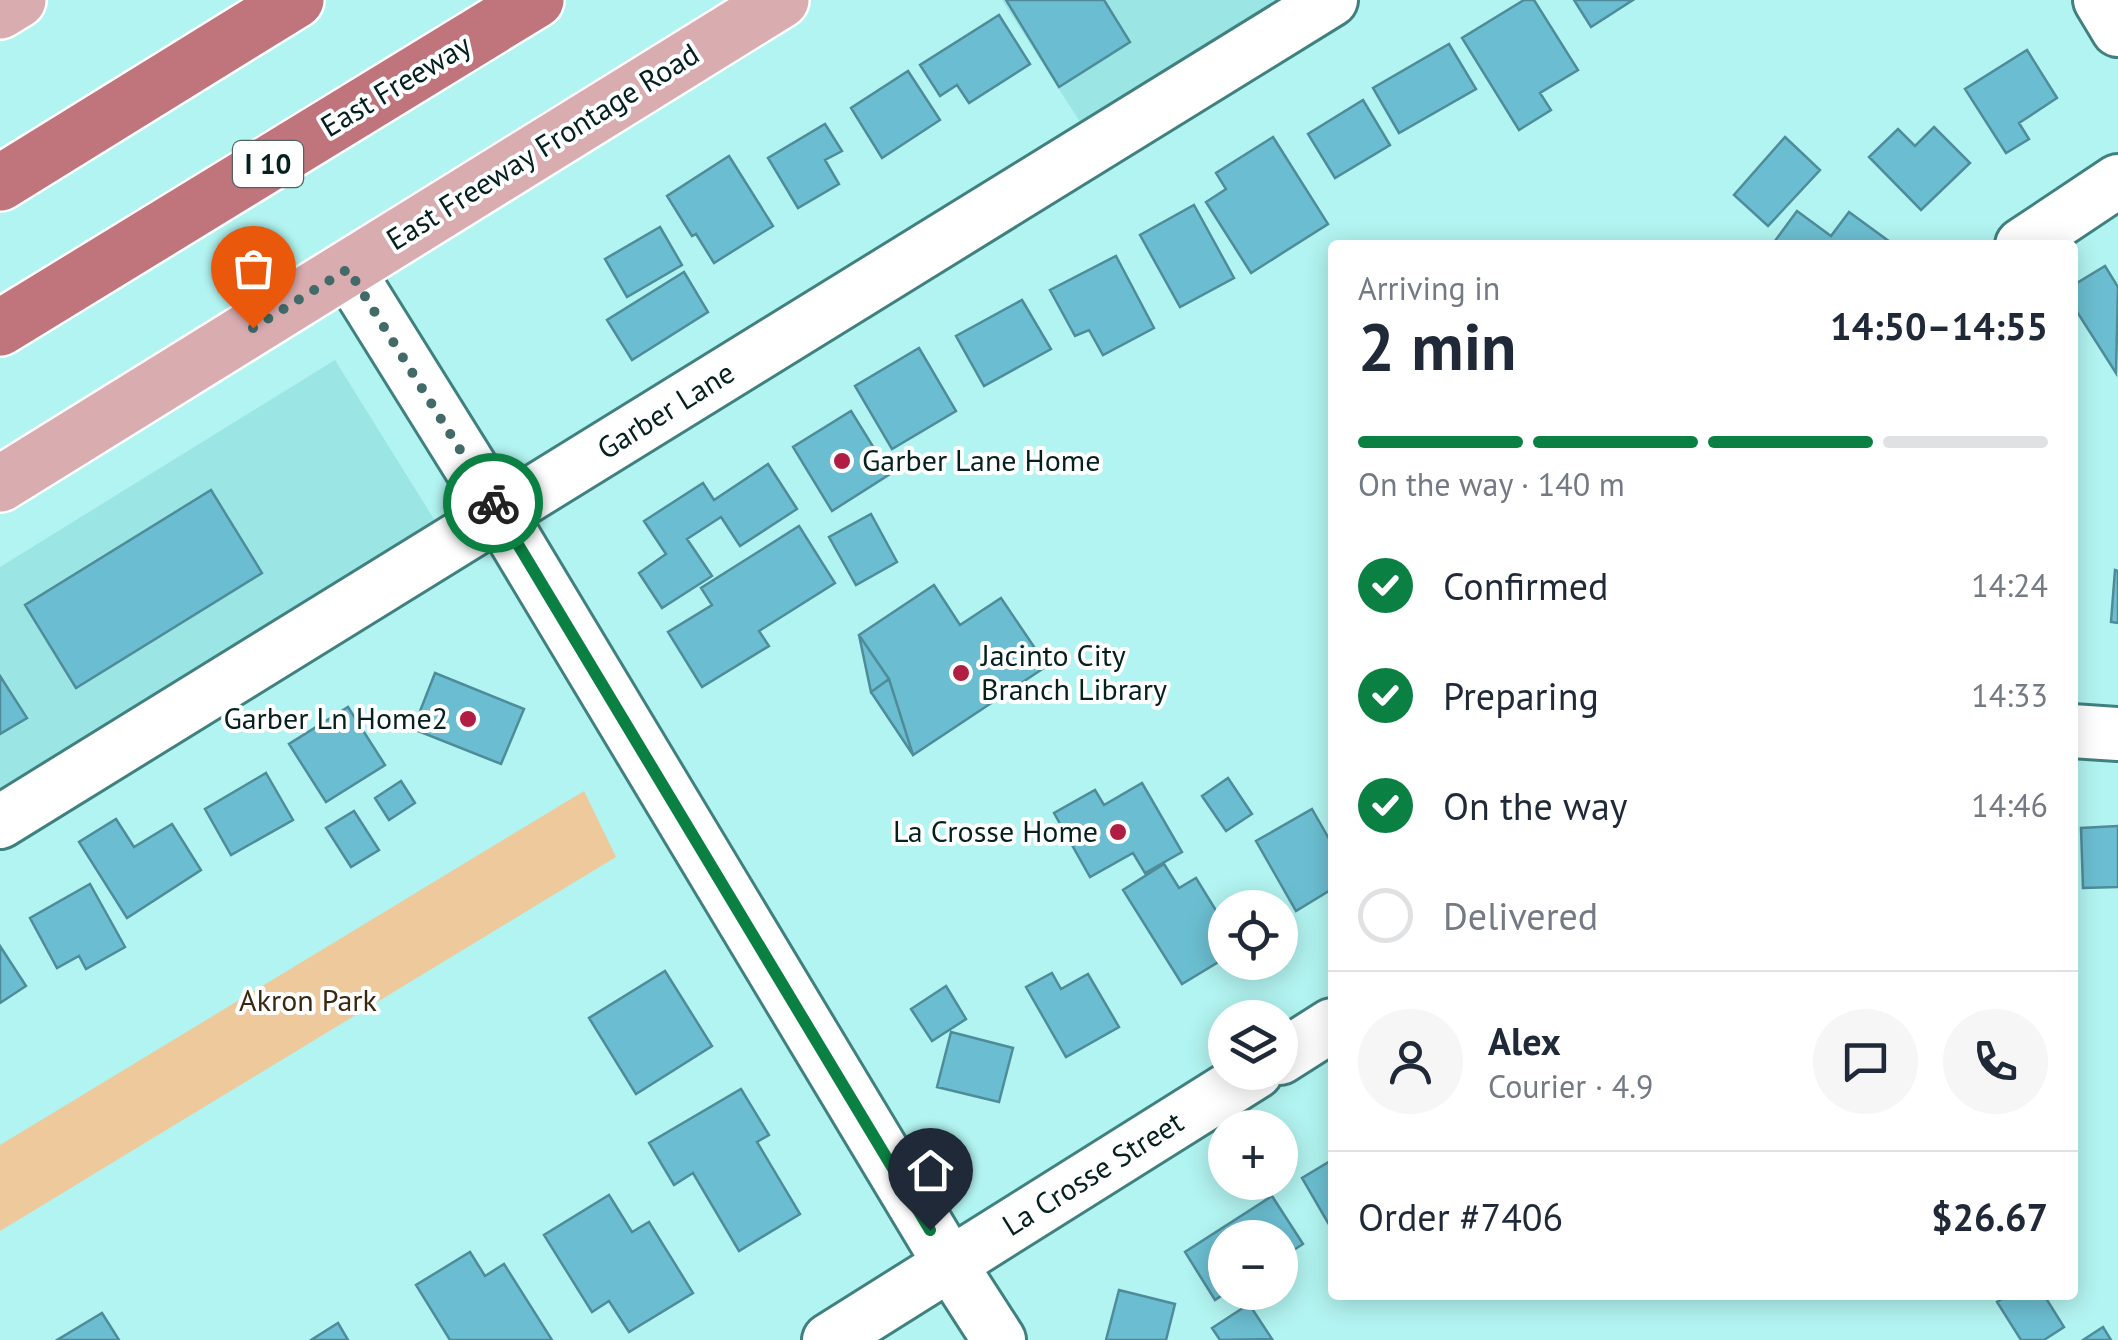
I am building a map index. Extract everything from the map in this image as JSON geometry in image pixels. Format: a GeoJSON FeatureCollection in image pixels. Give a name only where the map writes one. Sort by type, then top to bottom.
{"type":"FeatureCollection","features":[{"type":"Feature","properties":{"kind":"highway"},"geometry":{"type":"LineString","coordinates":[[0,182],[296,0]]}},
{"type":"Feature","properties":{"kind":"highway","name":"East Freeway"},"geometry":{"type":"LineString","coordinates":[[0,328],[536,0]]}},
{"type":"Feature","properties":{"kind":"main road"},"geometry":{"type":"LineString","coordinates":[[0,11],[18,0]]}},
{"type":"Feature","properties":{"kind":"main road","name":"East Freeway Frontage Road"},"geometry":{"type":"LineString","coordinates":[[0,484],[781,0]]}},
{"type":"Feature","properties":{"kind":"street"},"geometry":{"type":"LineString","coordinates":[[2100,0],[2118,30]]}},
{"type":"Feature","properties":{"kind":"street","name":"Garber Lane"},"geometry":{"type":"LineString","coordinates":[[0,822],[1319,3]]}},
{"type":"Feature","properties":{"kind":"street"},"geometry":{"type":"LineString","coordinates":[[2030,240],[2118,181]]}},
{"type":"Feature","properties":{"kind":"street"},"geometry":{"type":"LineString","coordinates":[[348,269],[500,513],[999,1340]]}},
{"type":"Feature","properties":{"kind":"street"},"geometry":{"type":"LineString","coordinates":[[2078,731],[2118,734]]}},
{"type":"Feature","properties":{"kind":"street"},"geometry":{"type":"LineString","coordinates":[[1298,1047],[1328,1028]]}},
{"type":"Feature","properties":{"kind":"street","name":"La Crosse Street"},"geometry":{"type":"LineString","coordinates":[[829,1340],[1227,1090]]}},
{"type":"Feature","properties":{"kind":"shaded area"},"geometry":{"type":"Polygon","coordinates":[[[1002,0],[1288,0],[1082,125],[1002,0]]]}},
{"type":"Feature","properties":{"kind":"shaded area"},"geometry":{"type":"Polygon","coordinates":[[[335,360],[442,532],[0,807],[0,567],[335,360]]]}},
{"type":"Feature","properties":{"kind":"green space","name":"Akron Park"},"geometry":{"type":"Polygon","coordinates":[[[584,791],[616,857],[0,1231],[0,1145],[584,791]]]}},
{"type":"Feature","properties":{"kind":"building"},"geometry":{"type":"Polygon","coordinates":[[[1006,0],[1104,0],[1130,42],[1059,87],[1006,0]]]}},
{"type":"Feature","properties":{"kind":"building"},"geometry":{"type":"Polygon","coordinates":[[[1524,0],[1534,0],[1578,70],[1540,93],[1551,110],[1519,130],[1462,38],[1524,0]]]}},
{"type":"Feature","properties":{"kind":"building"},"geometry":{"type":"Polygon","coordinates":[[[1574,0],[1633,0],[1591,27],[1574,0]]]}},
{"type":"Feature","properties":{"kind":"building"},"geometry":{"type":"Polygon","coordinates":[[[999,15],[1030,64],[969,103],[957,85],[940,96],[920,65],[999,15]]]}},
{"type":"Feature","properties":{"kind":"building"},"geometry":{"type":"Polygon","coordinates":[[[1449,44],[1476,89],[1399,133],[1373,88],[1449,44]]]}},
{"type":"Feature","properties":{"kind":"building"},"geometry":{"type":"Polygon","coordinates":[[[2027,50],[2057,98],[2019,123],[2029,139],[2006,153],[1965,89],[2027,50]]]}},
{"type":"Feature","properties":{"kind":"building"},"geometry":{"type":"Polygon","coordinates":[[[908,71],[940,120],[882,158],[851,108],[908,71]]]}},
{"type":"Feature","properties":{"kind":"building"},"geometry":{"type":"Polygon","coordinates":[[[1363,100],[1390,145],[1335,178],[1308,134],[1363,100]]]}},
{"type":"Feature","properties":{"kind":"building"},"geometry":{"type":"Polygon","coordinates":[[[825,124],[842,151],[825,160],[839,184],[798,208],[768,158],[825,124]]]}},
{"type":"Feature","properties":{"kind":"building"},"geometry":{"type":"Polygon","coordinates":[[[1934,127],[1970,163],[1921,210],[1869,157],[1898,129],[1915,146],[1934,127]]]}},
{"type":"Feature","properties":{"kind":"building"},"geometry":{"type":"Polygon","coordinates":[[[1273,137],[1328,224],[1251,273],[1206,202],[1226,189],[1216,173],[1273,137]]]}},
{"type":"Feature","properties":{"kind":"building"},"geometry":{"type":"Polygon","coordinates":[[[1785,137],[1820,170],[1768,226],[1734,195],[1785,137]]]}},
{"type":"Feature","properties":{"kind":"building"},"geometry":{"type":"Polygon","coordinates":[[[729,156],[773,226],[714,263],[667,196],[729,156]]]}},
{"type":"Feature","properties":{"kind":"building"},"geometry":{"type":"Polygon","coordinates":[[[1194,205],[1234,278],[1180,307],[1140,235],[1194,205]]]}},
{"type":"Feature","properties":{"kind":"building"},"geometry":{"type":"Polygon","coordinates":[[[1797,211],[1831,236],[1849,212],[1887,240],[1776,240],[1797,211]]]}},
{"type":"Feature","properties":{"kind":"building"},"geometry":{"type":"Polygon","coordinates":[[[660,227],[682,265],[627,297],[605,259],[660,227]]]}},
{"type":"Feature","properties":{"kind":"building"},"geometry":{"type":"Polygon","coordinates":[[[1116,256],[1154,328],[1103,355],[1089,330],[1075,336],[1050,290],[1116,256]]]}},
{"type":"Feature","properties":{"kind":"building"},"geometry":{"type":"Polygon","coordinates":[[[2105,266],[2118,287],[2116,373],[2078,313],[2078,282],[2105,266]]]}},
{"type":"Feature","properties":{"kind":"building"},"geometry":{"type":"Polygon","coordinates":[[[684,272],[708,312],[632,360],[607,320],[684,272]]]}},
{"type":"Feature","properties":{"kind":"building"},"geometry":{"type":"Polygon","coordinates":[[[1022,300],[1051,349],[984,386],[956,336],[1022,300]]]}},
{"type":"Feature","properties":{"kind":"building"},"geometry":{"type":"Polygon","coordinates":[[[919,348],[956,411],[892,449],[855,386],[919,348]]]}},
{"type":"Feature","properties":{"kind":"building","name":"Garber Lane Home"},"geometry":{"type":"Polygon","coordinates":[[[851,411],[890,474],[832,511],[793,447],[851,411]]]}},
{"type":"Feature","properties":{"kind":"building","name":"Garber Lane Home"},"geometry":{"type":"Polygon","coordinates":[[[851,411],[890,474],[832,511],[793,447],[851,411]]]}},
{"type":"Feature","properties":{"kind":"building"},"geometry":{"type":"Polygon","coordinates":[[[768,464],[797,509],[740,546],[721,517],[687,539],[712,576],[662,608],[639,573],[666,554],[644,521],[703,483],[714,500],[768,464]]]}},
{"type":"Feature","properties":{"kind":"building"},"geometry":{"type":"Polygon","coordinates":[[[211,490],[262,573],[76,688],[25,605],[211,490]]]}},
{"type":"Feature","properties":{"kind":"building"},"geometry":{"type":"Polygon","coordinates":[[[871,514],[897,562],[856,585],[829,537],[871,514]]]}},
{"type":"Feature","properties":{"kind":"building"},"geometry":{"type":"Polygon","coordinates":[[[799,526],[835,583],[759,631],[769,646],[702,687],[668,632],[712,605],[701,588],[799,526]]]}},
{"type":"Feature","properties":{"kind":"building"},"geometry":{"type":"Polygon","coordinates":[[[2115,570],[2118,571],[2118,623],[2111,622],[2115,570]]]}},
{"type":"Feature","properties":{"kind":"building","name":"Jacinto City Branch Library"},"geometry":{"type":"Polygon","coordinates":[[[934,585],[960,625],[1001,598],[1047,666],[913,755],[871,692],[889,679],[859,635],[934,585]]]}},
{"type":"Feature","properties":{"kind":"building","name":"Jacinto City Branch Library"},"geometry":{"type":"Polygon","coordinates":[[[934,585],[960,625],[1001,598],[1047,666],[913,755],[889,679],[871,692],[859,635],[934,585]]]}},
{"type":"Feature","properties":{"kind":"building","name":"Garber Ln Home2"},"geometry":{"type":"Polygon","coordinates":[[[435,673],[524,709],[501,764],[413,729],[435,673]]]}},
{"type":"Feature","properties":{"kind":"building","name":"Garber Ln Home2"},"geometry":{"type":"Polygon","coordinates":[[[435,673],[524,709],[501,764],[413,729],[435,673]]]}},
{"type":"Feature","properties":{"kind":"building"},"geometry":{"type":"Polygon","coordinates":[[[0,676],[27,718],[0,734],[0,676]]]}},
{"type":"Feature","properties":{"kind":"building"},"geometry":{"type":"Polygon","coordinates":[[[348,707],[385,765],[326,802],[289,744],[348,707]]]}},
{"type":"Feature","properties":{"kind":"building"},"geometry":{"type":"Polygon","coordinates":[[[266,773],[293,820],[231,855],[205,809],[266,773]]]}},
{"type":"Feature","properties":{"kind":"building"},"geometry":{"type":"Polygon","coordinates":[[[1228,778],[1252,814],[1226,831],[1202,796],[1228,778]]]}},
{"type":"Feature","properties":{"kind":"building"},"geometry":{"type":"Polygon","coordinates":[[[401,781],[415,803],[389,820],[375,798],[401,781]]]}},
{"type":"Feature","properties":{"kind":"building","name":"La Crosse Home"},"geometry":{"type":"Polygon","coordinates":[[[1142,783],[1182,852],[1145,873],[1133,853],[1090,877],[1054,813],[1095,790],[1104,805],[1142,783]]]}},
{"type":"Feature","properties":{"kind":"building","name":"La Crosse Home"},"geometry":{"type":"Polygon","coordinates":[[[1142,783],[1182,852],[1145,873],[1133,853],[1090,877],[1054,813],[1095,790],[1104,805],[1142,783]]]}},
{"type":"Feature","properties":{"kind":"building"},"geometry":{"type":"Polygon","coordinates":[[[1312,809],[1328,837],[1328,891],[1298,910],[1298,890],[1284,890],[1256,841],[1312,809]]]}},
{"type":"Feature","properties":{"kind":"building"},"geometry":{"type":"Polygon","coordinates":[[[354,811],[379,850],[351,867],[326,828],[354,811]]]}},
{"type":"Feature","properties":{"kind":"building"},"geometry":{"type":"Polygon","coordinates":[[[116,819],[134,847],[172,824],[201,870],[127,918],[79,842],[116,819]]]}},
{"type":"Feature","properties":{"kind":"building"},"geometry":{"type":"Polygon","coordinates":[[[2118,826],[2118,887],[2083,888],[2081,828],[2118,826]]]}},
{"type":"Feature","properties":{"kind":"building"},"geometry":{"type":"Polygon","coordinates":[[[1164,864],[1179,888],[1196,878],[1208,897],[1208,968],[1182,984],[1123,890],[1164,864]]]}},
{"type":"Feature","properties":{"kind":"building"},"geometry":{"type":"Polygon","coordinates":[[[90,884],[125,947],[86,969],[79,956],[57,968],[30,918],[90,884]]]}},
{"type":"Feature","properties":{"kind":"building"},"geometry":{"type":"Polygon","coordinates":[[[0,946],[26,986],[0,1003],[0,946]]]}},
{"type":"Feature","properties":{"kind":"building"},"geometry":{"type":"Polygon","coordinates":[[[665,971],[712,1046],[636,1094],[589,1018],[665,971]]]}},
{"type":"Feature","properties":{"kind":"building"},"geometry":{"type":"Polygon","coordinates":[[[1052,973],[1061,989],[1088,974],[1119,1027],[1066,1057],[1026,987],[1052,973]]]}},
{"type":"Feature","properties":{"kind":"building"},"geometry":{"type":"Polygon","coordinates":[[[946,986],[966,1019],[932,1041],[911,1009],[946,986]]]}},
{"type":"Feature","properties":{"kind":"building"},"geometry":{"type":"Polygon","coordinates":[[[951,1032],[1013,1048],[999,1102],[937,1087],[951,1032]]]}},
{"type":"Feature","properties":{"kind":"building"},"geometry":{"type":"Polygon","coordinates":[[[741,1089],[769,1135],[757,1142],[800,1214],[739,1251],[693,1173],[674,1185],[649,1143],[741,1089]]]}},
{"type":"Feature","properties":{"kind":"building"},"geometry":{"type":"Polygon","coordinates":[[[1328,1162],[1328,1223],[1302,1178],[1328,1162]]]}},
{"type":"Feature","properties":{"kind":"building"},"geometry":{"type":"Polygon","coordinates":[[[609,1195],[632,1232],[649,1222],[693,1293],[629,1332],[609,1301],[592,1312],[544,1235],[609,1195]]]}},
{"type":"Feature","properties":{"kind":"building"},"geometry":{"type":"Polygon","coordinates":[[[1266,1200],[1275,1200],[1288,1220],[1235,1220],[1266,1200]]]}},
{"type":"Feature","properties":{"kind":"building"},"geometry":{"type":"Polygon","coordinates":[[[1208,1237],[1208,1289],[1185,1252],[1208,1237]]]}},
{"type":"Feature","properties":{"kind":"building"},"geometry":{"type":"Polygon","coordinates":[[[470,1252],[485,1276],[504,1264],[552,1340],[450,1340],[416,1285],[470,1252]]]}},
{"type":"Feature","properties":{"kind":"building"},"geometry":{"type":"Polygon","coordinates":[[[1119,1290],[1175,1304],[1166,1340],[1106,1340],[1119,1290]]]}},
{"type":"Feature","properties":{"kind":"building"},"geometry":{"type":"Polygon","coordinates":[[[2047,1300],[2064,1327],[2044,1340],[2021,1340],[1997,1302],[2047,1300]]]}},
{"type":"Feature","properties":{"kind":"building"},"geometry":{"type":"Polygon","coordinates":[[[1240,1310],[1253,1310],[1272,1339],[1220,1340],[1212,1328],[1240,1310]]]}},
{"type":"Feature","properties":{"kind":"building"},"geometry":{"type":"Polygon","coordinates":[[[102,1313],[119,1340],[57,1340],[102,1313]]]}},
{"type":"Feature","properties":{"kind":"building"},"geometry":{"type":"Polygon","coordinates":[[[338,1323],[348,1340],[311,1340],[338,1323]]]}},
{"type":"Feature","properties":{"kind":"building"},"geometry":{"type":"Polygon","coordinates":[[[2103,1327],[2111,1340],[2083,1340],[2103,1327]]]}},
{"type":"Feature","properties":{"kind":"way so far"},"geometry":{"type":"LineString","coordinates":[[253,328],[348,269],[493,503]]}},
{"type":"Feature","properties":{"kind":"place","name":"Garber Lane Home"},"geometry":{"type":"Point","coordinates":[842,461]}},
{"type":"Feature","properties":{"kind":"place","name":"Jacinto City Branch Library"},"geometry":{"type":"Point","coordinates":[961,673]}},
{"type":"Feature","properties":{"kind":"place","name":"Garber Ln Home2"},"geometry":{"type":"Point","coordinates":[468,719]}},
{"type":"Feature","properties":{"kind":"place","name":"La Crosse Home"},"geometry":{"type":"Point","coordinates":[1118,832]}},
{"type":"Feature","properties":{"kind":"route"},"geometry":{"type":"LineString","coordinates":[[493,503],[930,1230]]}}]}
